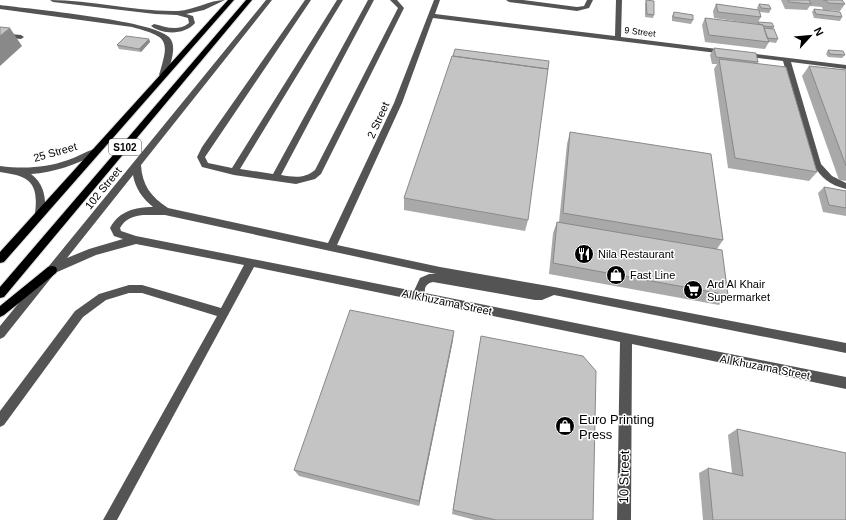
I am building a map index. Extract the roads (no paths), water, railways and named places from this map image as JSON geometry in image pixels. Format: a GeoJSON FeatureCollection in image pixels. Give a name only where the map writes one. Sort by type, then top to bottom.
{"type":"FeatureCollection","features":[{"type":"Feature","properties":{"kind":"main road","name":"S102"},"geometry":{"type":"LineString","coordinates":[[0,259],[40,212],[231,0]]}},
{"type":"Feature","properties":{"kind":"main road","name":"102 Street"},"geometry":{"type":"LineString","coordinates":[[0,294],[249,0]]}},
{"type":"Feature","properties":{"kind":"main road"},"geometry":{"type":"LineString","coordinates":[[0,312],[52,270]]}},
{"type":"Feature","properties":{"kind":"street"},"geometry":{"type":"LineString","coordinates":[[0,7],[132,25],[147,25],[167,30],[179,30],[189,27],[192,20],[179,13],[94,3],[53,0]]}},
{"type":"Feature","properties":{"kind":"street"},"geometry":{"type":"LineString","coordinates":[[179,13],[202,8],[222,0]]}},
{"type":"Feature","properties":{"kind":"street","name":"102 Street"},"geometry":{"type":"LineString","coordinates":[[0,334],[269,0]]}},
{"type":"Feature","properties":{"kind":"street"},"geometry":{"type":"LineString","coordinates":[[308,0],[202,153],[201,157],[205,165],[234,172],[296,181],[312,177],[322,166],[400,10],[400,5],[393,0]]}},
{"type":"Feature","properties":{"kind":"street"},"geometry":{"type":"LineString","coordinates":[[234,172],[340,0]]}},
{"type":"Feature","properties":{"kind":"street"},"geometry":{"type":"LineString","coordinates":[[275,178],[371,0]]}},
{"type":"Feature","properties":{"kind":"street","name":"2 Street"},"geometry":{"type":"LineString","coordinates":[[331,246],[398,103],[437,0]]}},
{"type":"Feature","properties":{"kind":"street"},"geometry":{"type":"LineString","coordinates":[[510,0],[554,3],[581,8],[589,5],[590,0]]}},
{"type":"Feature","properties":{"kind":"street"},"geometry":{"type":"LineString","coordinates":[[618,38],[619,0]]}},
{"type":"Feature","properties":{"kind":"street"},"geometry":{"type":"LineString","coordinates":[[0,16],[11,8]]}},
{"type":"Feature","properties":{"kind":"street","name":"9 Street"},"geometry":{"type":"LineString","coordinates":[[432,16],[846,67]]}},
{"type":"Feature","properties":{"kind":"street"},"geometry":{"type":"LineString","coordinates":[[132,25],[161,34],[170,44],[163,75]]}},
{"type":"Feature","properties":{"kind":"street"},"geometry":{"type":"LineString","coordinates":[[0,34],[21,37]]}},
{"type":"Feature","properties":{"kind":"street"},"geometry":{"type":"LineString","coordinates":[[786,59],[817,164],[822,174],[846,186]]}},
{"type":"Feature","properties":{"kind":"street","name":"25 Street"},"geometry":{"type":"LineString","coordinates":[[0,169],[21,172],[36,171],[58,166],[94,152]]}},
{"type":"Feature","properties":{"kind":"street"},"geometry":{"type":"LineString","coordinates":[[136,164],[138,180],[145,195],[153,204],[165,211]]}},
{"type":"Feature","properties":{"kind":"street","name":"25 Street"},"geometry":{"type":"LineString","coordinates":[[21,172],[29,176],[39,187],[42,202],[40,212]]}},
{"type":"Feature","properties":{"kind":"street"},"geometry":{"type":"LineString","coordinates":[[136,240],[117,233],[115,228],[118,221],[122,217],[142,211],[165,211],[440,271],[554,291],[846,348]]}},
{"type":"Feature","properties":{"kind":"street","name":"Al Khuzama Street"},"geometry":{"type":"LineString","coordinates":[[52,270],[86,254],[120,243],[136,240],[846,383]]}},
{"type":"Feature","properties":{"kind":"street"},"geometry":{"type":"LineString","coordinates":[[110,520],[251,262]]}},
{"type":"Feature","properties":{"kind":"street"},"geometry":{"type":"LineString","coordinates":[[420,296],[419,290],[421,284],[428,278],[535,296],[542,296],[554,291]]}},
{"type":"Feature","properties":{"kind":"street"},"geometry":{"type":"LineString","coordinates":[[0,420],[75,320],[90,305],[103,297],[123,291],[142,289],[224,313]]}},
{"type":"Feature","properties":{"kind":"street","name":"10 Street"},"geometry":{"type":"LineString","coordinates":[[624,520],[626,339]]}},
{"type":"Feature","properties":{"kind":"place","name":"Nila Restaurant"},"geometry":{"type":"Point","coordinates":[584,254]}},
{"type":"Feature","properties":{"kind":"place","name":"Fast Line"},"geometry":{"type":"Point","coordinates":[616,275]}},
{"type":"Feature","properties":{"kind":"place","name":"Ard Al Khair Supermarket"},"geometry":{"type":"Point","coordinates":[693,290]}},
{"type":"Feature","properties":{"kind":"place","name":"Euro Printing Press"},"geometry":{"type":"Point","coordinates":[565,426]}}]}
